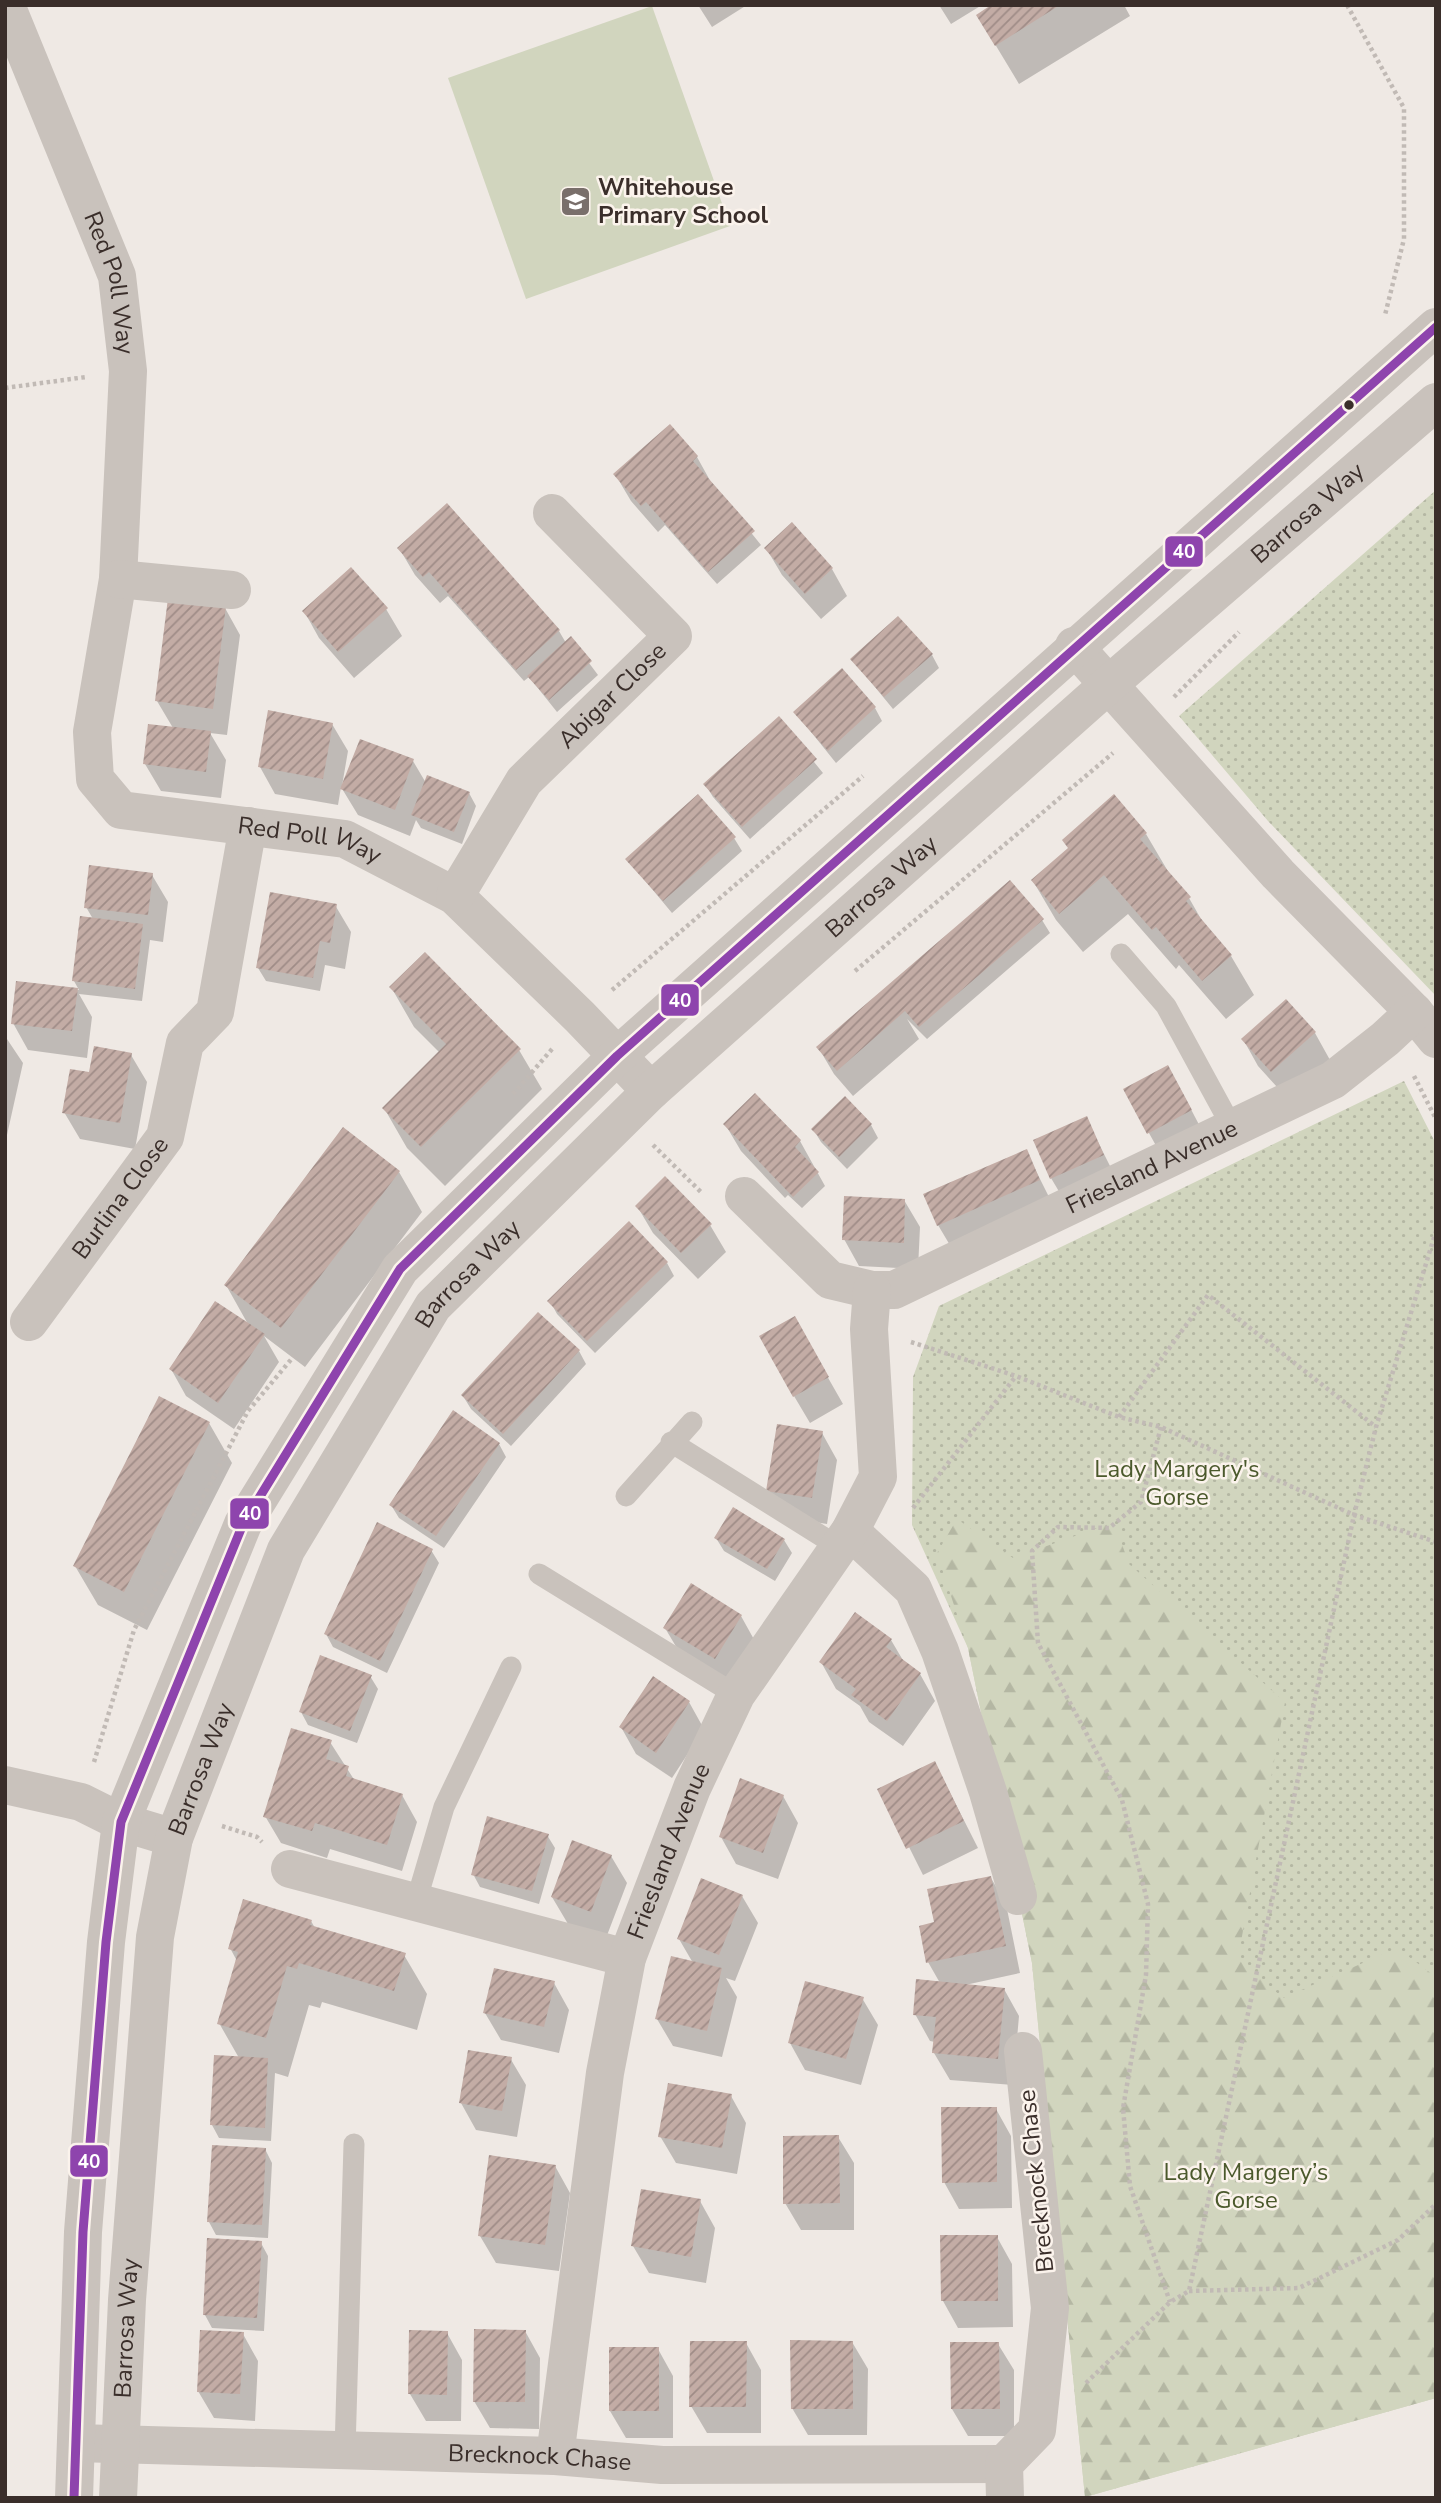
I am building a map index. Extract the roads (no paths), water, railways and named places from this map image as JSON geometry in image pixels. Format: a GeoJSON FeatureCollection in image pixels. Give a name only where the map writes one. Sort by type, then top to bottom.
{"type":"FeatureCollection","features":[{"type":"Feature","properties":{"kind":"street","name":"Red Poll Way"},"geometry":{"type":"LineString","coordinates":[[5,5],[117,276],[128,371],[118,579],[92,732],[95,779],[121,810],[345,839],[455,896],[617,1056],[643,1119]]}},
{"type":"Feature","properties":{"kind":"street","name":"Barrosa Way"},"geometry":{"type":"LineString","coordinates":[[75,2498],[83,2232],[106,1942],[121,1822],[243,1524],[400,1269],[617,1056],[1074,646],[1436,327]]}},
{"type":"Feature","properties":{"kind":"street","name":"Barrosa Way"},"geometry":{"type":"LineString","coordinates":[[118,2498],[127,2300],[153,1951],[174,1838],[286,1550],[433,1306],[643,1119],[1108,685],[1436,402]]}},
{"type":"Feature","properties":{"kind":"street","name":"Abigar Close"},"geometry":{"type":"LineString","coordinates":[[455,896],[524,781],[673,636],[552,513]]}},
{"type":"Feature","properties":{"kind":"street"},"geometry":{"type":"LineString","coordinates":[[118,579],[232,590]]}},
{"type":"Feature","properties":{"kind":"street"},"geometry":{"type":"LineString","coordinates":[[1074,646],[1278,874],[1425,1025]]}},
{"type":"Feature","properties":{"kind":"street","name":"Burlina Close"},"geometry":{"type":"LineString","coordinates":[[29,1322],[166,1138],[185,1043],[215,1012],[248,826]]}},
{"type":"Feature","properties":{"kind":"street","name":"Friesland Avenue"},"geometry":{"type":"LineString","coordinates":[[744,1196],[830,1280],[872,1290],[894,1290],[1333,1080],[1425,1025]]}},
{"type":"Feature","properties":{"kind":"street","name":"Friesland Avenue"},"geometry":{"type":"LineString","coordinates":[[555,2456],[605,2073],[627,1958],[692,1788],[736,1695],[844,1539],[878,1477],[869,1329],[872,1290]]}},
{"type":"Feature","properties":{"kind":"street"},"geometry":{"type":"LineString","coordinates":[[844,1539],[913,1588],[940,1651],[988,1792],[1018,1896]]}},
{"type":"Feature","properties":{"kind":"street"},"geometry":{"type":"LineString","coordinates":[[5,1785],[81,1802],[121,1822],[174,1838]]}},
{"type":"Feature","properties":{"kind":"street"},"geometry":{"type":"LineString","coordinates":[[290,1869],[627,1958]]}},
{"type":"Feature","properties":{"kind":"street","name":"Brecknock Chase"},"geometry":{"type":"LineString","coordinates":[[76,2443],[555,2456],[662,2482],[1004,2481],[1037,2430],[1050,2308],[1023,2051]]}},
{"type":"Feature","properties":{"kind":"lane"},"geometry":{"type":"LineString","coordinates":[[1121,954],[1166,1006],[1233,1129]]}},
{"type":"Feature","properties":{"kind":"lane"},"geometry":{"type":"LineString","coordinates":[[626,1496],[691,1422]]}},
{"type":"Feature","properties":{"kind":"lane"},"geometry":{"type":"LineString","coordinates":[[671,1442],[844,1539]]}},
{"type":"Feature","properties":{"kind":"lane"},"geometry":{"type":"LineString","coordinates":[[539,1574],[736,1695]]}},
{"type":"Feature","properties":{"kind":"lane"},"geometry":{"type":"LineString","coordinates":[[416,1902],[444,1807],[511,1667]]}},
{"type":"Feature","properties":{"kind":"lane"},"geometry":{"type":"LineString","coordinates":[[345,2450],[354,2144]]}},
{"type":"Feature","properties":{"kind":"place","name":"Whitehouse Primary School"},"geometry":{"type":"Point","coordinates":[575,201]}},
{"type":"Feature","properties":{"kind":"park label","name":"Lady Margery's Gorse"},"geometry":{"type":"Point","coordinates":[1177,1483]}},
{"type":"Feature","properties":{"kind":"park label","name":"Lady Margery’s Gorse"},"geometry":{"type":"Point","coordinates":[1246,2186]}}]}
